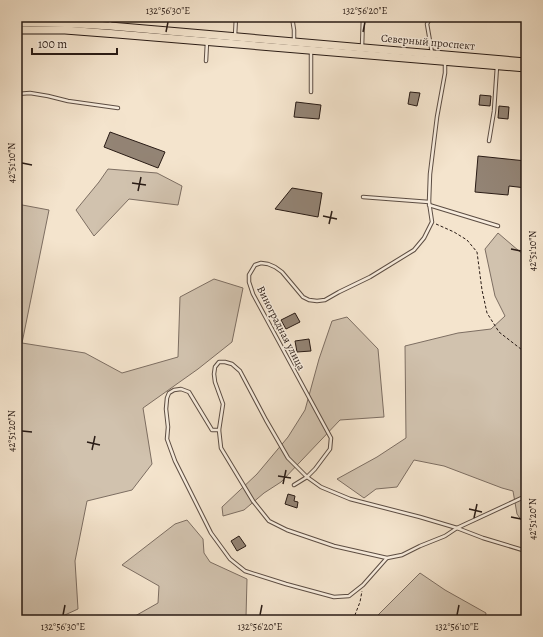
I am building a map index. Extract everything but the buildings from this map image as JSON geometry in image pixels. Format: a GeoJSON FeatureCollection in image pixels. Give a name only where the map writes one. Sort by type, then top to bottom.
{"type":"FeatureCollection","features":[{"type":"Feature","properties":{"kind":"main road","name":"Северный проспект"},"geometry":{"type":"LineString","coordinates":[[17,23],[110,26],[526,62]]}},
{"type":"Feature","properties":{"kind":"main road","name":"Северный проспект"},"geometry":{"type":"LineString","coordinates":[[17,30],[65,30],[526,68]]}},
{"type":"Feature","properties":{"kind":"lane"},"geometry":{"type":"LineString","coordinates":[[110,17],[110,26]]}},
{"type":"Feature","properties":{"kind":"lane"},"geometry":{"type":"LineString","coordinates":[[234,36],[236,17]]}},
{"type":"Feature","properties":{"kind":"lane"},"geometry":{"type":"LineString","coordinates":[[292,17],[294,42]]}},
{"type":"Feature","properties":{"kind":"lane"},"geometry":{"type":"LineString","coordinates":[[362,48],[363,17]]}},
{"type":"Feature","properties":{"kind":"lane"},"geometry":{"type":"LineString","coordinates":[[431,17],[428,24],[432,53]]}},
{"type":"Feature","properties":{"kind":"lane"},"geometry":{"type":"LineString","coordinates":[[206,61],[207,42]]}},
{"type":"Feature","properties":{"kind":"lane"},"geometry":{"type":"LineString","coordinates":[[311,50],[311,92]]}},
{"type":"Feature","properties":{"kind":"lane"},"geometry":{"type":"LineString","coordinates":[[432,222],[429,203],[430,174],[437,117],[445,73],[445,62]]}},
{"type":"Feature","properties":{"kind":"lane"},"geometry":{"type":"LineString","coordinates":[[489,141],[494,111],[497,66]]}},
{"type":"Feature","properties":{"kind":"lane"},"geometry":{"type":"LineString","coordinates":[[17,94],[48,96],[68,101],[118,108]]}},
{"type":"Feature","properties":{"kind":"lane"},"geometry":{"type":"LineString","coordinates":[[363,197],[429,203],[498,226]]}},
{"type":"Feature","properties":{"kind":"lane","name":"Виноградная улица"},"geometry":{"type":"LineString","coordinates":[[307,477],[330,449],[331,438],[253,294],[249,275],[255,265],[261,263],[268,264],[282,272],[303,297],[309,300],[325,300],[370,277],[414,250],[424,238],[432,222]]}},
{"type":"Feature","properties":{"kind":"lane"},"geometry":{"type":"LineString","coordinates":[[526,496],[457,528],[445,536],[402,555],[387,558],[334,546],[287,530],[269,521],[253,501],[221,448],[219,430],[223,404],[215,382],[214,367],[219,362],[225,362],[232,364],[240,371],[288,458],[307,477],[321,487],[350,499],[420,517],[457,528],[484,538],[526,550]]}},
{"type":"Feature","properties":{"kind":"lane"},"geometry":{"type":"LineString","coordinates":[[219,430],[212,430],[190,392],[181,389],[174,390],[169,393],[166,409],[168,427],[167,439],[175,461],[211,533],[230,559],[245,571],[334,597],[349,596],[364,585],[387,558]]}},
{"type":"Feature","properties":{"kind":"lane"},"geometry":{"type":"LineString","coordinates":[[294,485],[307,477]]}},
{"type":"Feature","properties":{"kind":"path"},"geometry":{"type":"LineString","coordinates":[[432,222],[467,240],[477,252],[482,290],[487,313],[499,332],[526,353]]}},
{"type":"Feature","properties":{"kind":"path"},"geometry":{"type":"LineString","coordinates":[[353,620],[360,602],[364,585]]}},
{"type":"Feature","properties":{"kind":"shaded area"},"geometry":{"type":"Polygon","coordinates":[[[108,169],[157,173],[182,186],[178,205],[129,199],[94,236],[76,210],[108,169]]]}},
{"type":"Feature","properties":{"kind":"shaded area"},"geometry":{"type":"Polygon","coordinates":[[[17,204],[49,210],[22,343],[85,353],[122,373],[178,357],[180,297],[214,279],[243,288],[232,342],[198,369],[143,408],[152,464],[132,490],[87,501],[75,561],[78,609],[54,620],[17,620],[17,204]]]}},
{"type":"Feature","properties":{"kind":"shaded area"},"geometry":{"type":"Polygon","coordinates":[[[498,233],[526,257],[526,527],[517,514],[513,491],[444,466],[414,460],[397,487],[376,489],[364,498],[337,479],[377,457],[406,438],[405,346],[458,333],[491,329],[505,316],[495,296],[485,249],[498,233]]]}},
{"type":"Feature","properties":{"kind":"shaded area"},"geometry":{"type":"Polygon","coordinates":[[[347,317],[378,349],[384,417],[340,420],[281,482],[264,493],[244,510],[223,516],[222,507],[257,474],[288,437],[305,410],[319,359],[332,321],[347,317]]]}},
{"type":"Feature","properties":{"kind":"shaded area"},"geometry":{"type":"Polygon","coordinates":[[[187,520],[203,539],[204,553],[210,562],[247,579],[246,617],[244,620],[128,620],[158,603],[159,586],[122,565],[175,524],[187,520]]]}},
{"type":"Feature","properties":{"kind":"shaded area"},"geometry":{"type":"Polygon","coordinates":[[[420,573],[445,590],[486,613],[485,620],[373,620],[420,573]]]}}]}
